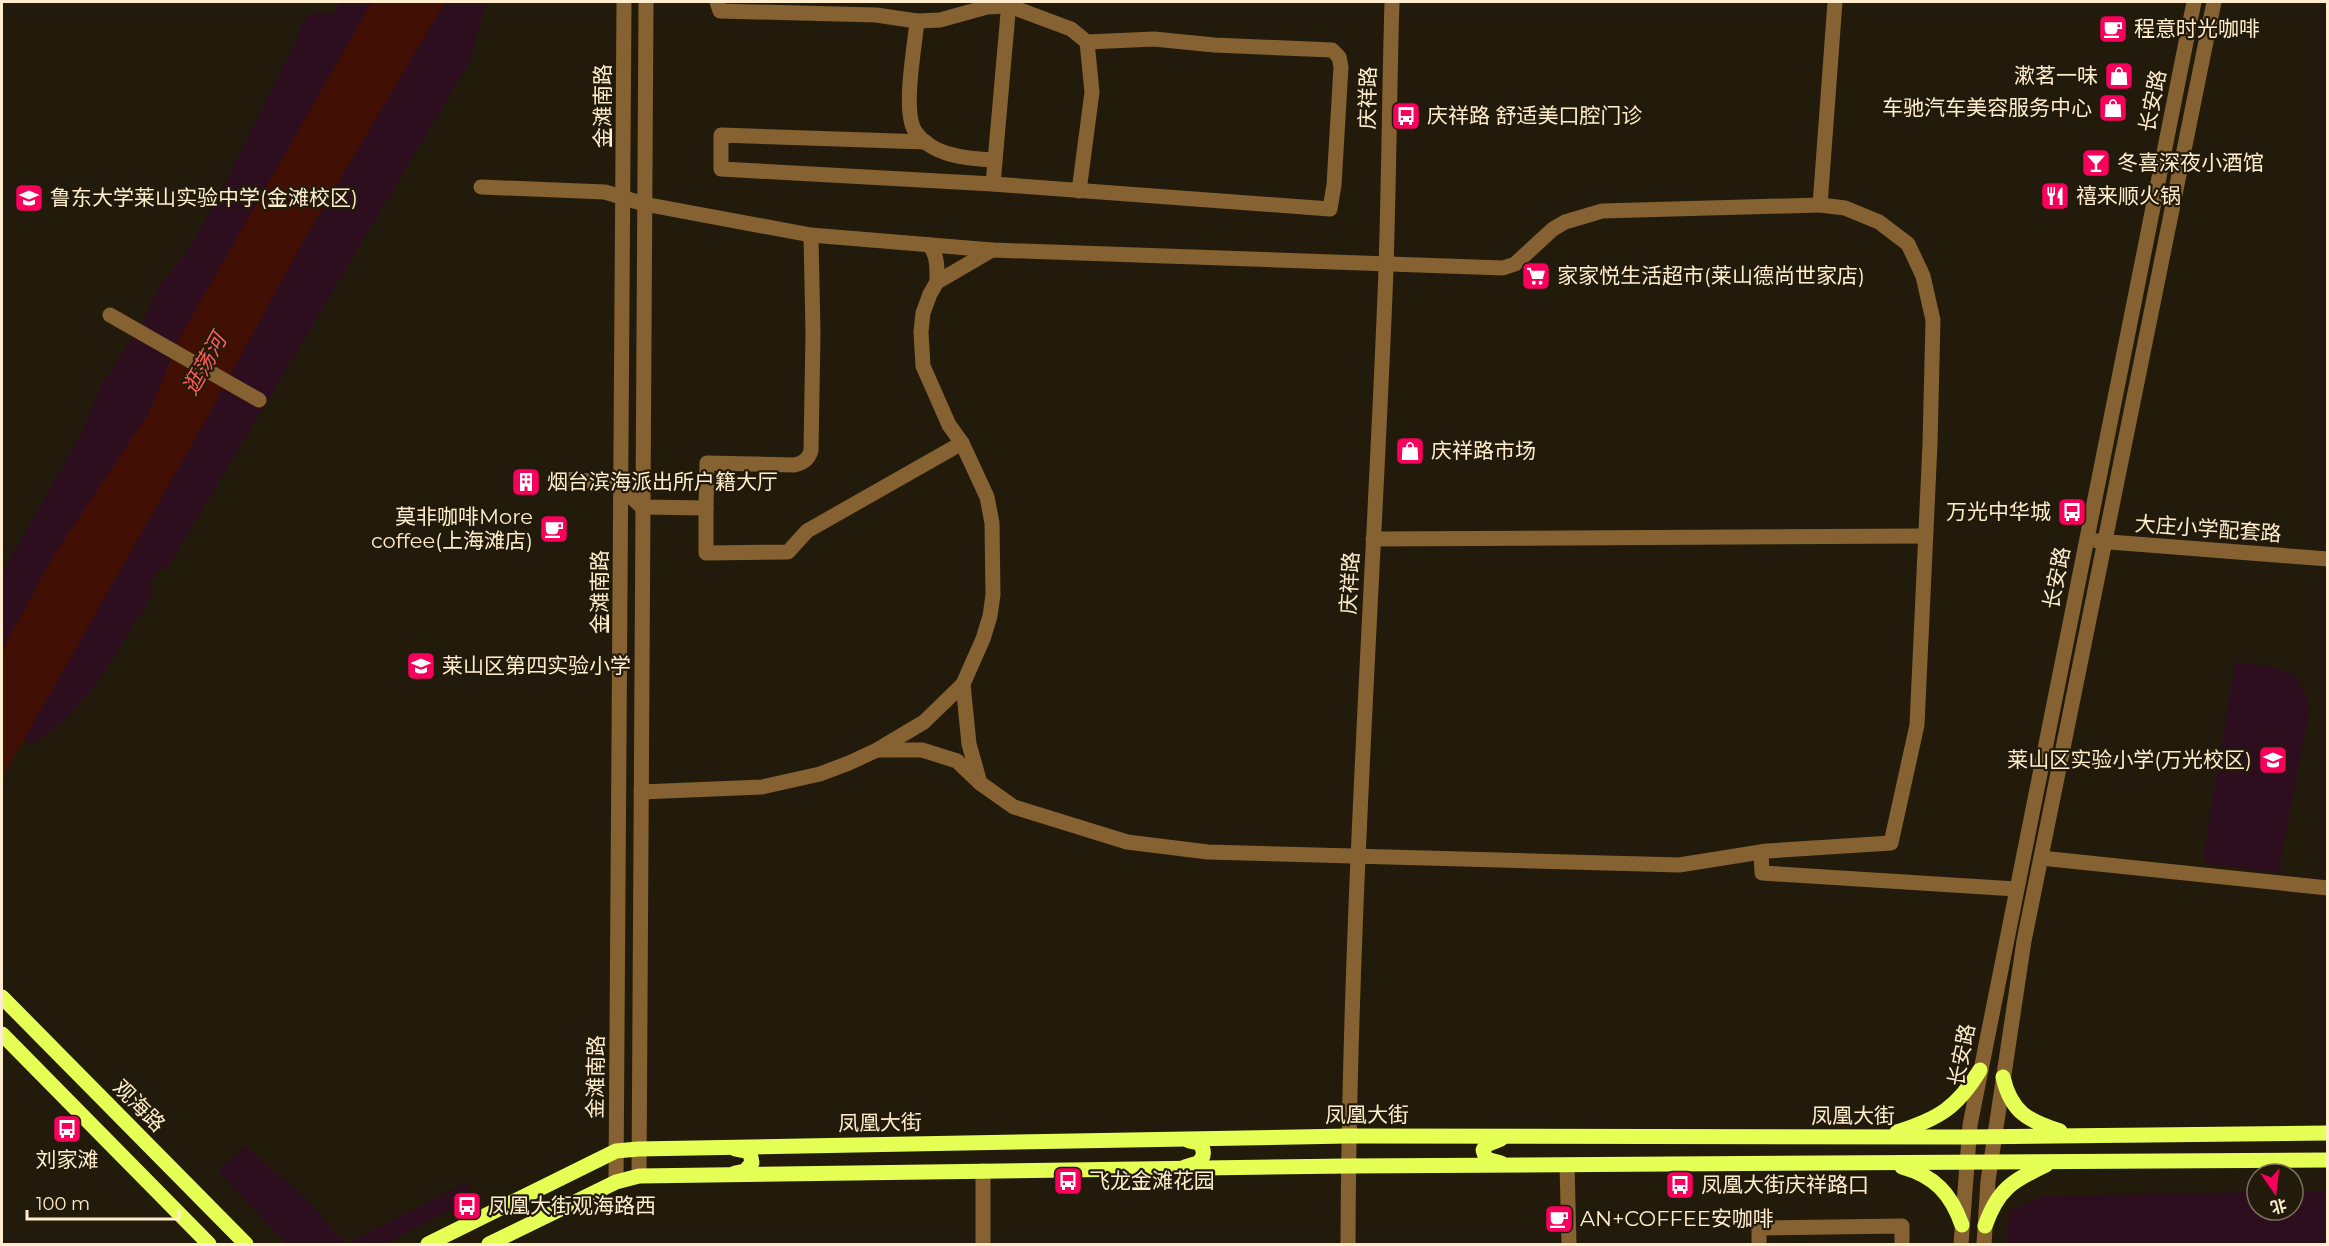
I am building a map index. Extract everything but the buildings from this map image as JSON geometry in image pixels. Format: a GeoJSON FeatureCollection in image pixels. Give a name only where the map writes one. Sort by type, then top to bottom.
{"type":"FeatureCollection","features":[{"type":"Feature","properties":{"kind":"main road","name":"观海路"},"geometry":{"type":"LineString","coordinates":[[2,997],[246,1245]]}},
{"type":"Feature","properties":{"kind":"main road"},"geometry":{"type":"LineString","coordinates":[[2,1034],[209,1245]]}},
{"type":"Feature","properties":{"kind":"main road"},"geometry":{"type":"LineString","coordinates":[[1881,1137],[1918,1125],[1943,1113],[1967,1092],[1980,1070]]}},
{"type":"Feature","properties":{"kind":"main road"},"geometry":{"type":"LineString","coordinates":[[2003,1077],[2006,1090],[2022,1115],[2036,1124],[2074,1136]]}},
{"type":"Feature","properties":{"kind":"main road","name":"凤凰大街"},"geometry":{"type":"LineString","coordinates":[[428,1245],[616,1151],[638,1149],[1348,1136],[1994,1137],[2328,1133]]}},
{"type":"Feature","properties":{"kind":"main road"},"geometry":{"type":"LineString","coordinates":[[1521,1165],[1492,1162],[1486,1159],[1483,1150],[1486,1145],[1495,1140],[1528,1136]]}},
{"type":"Feature","properties":{"kind":"main road"},"geometry":{"type":"LineString","coordinates":[[1169,1139],[1199,1143],[1204,1154],[1202,1160],[1193,1165],[1170,1169]]}},
{"type":"Feature","properties":{"kind":"main road"},"geometry":{"type":"LineString","coordinates":[[716,1147],[744,1150],[750,1152],[752,1156],[750,1167],[745,1171],[720,1175]]}},
{"type":"Feature","properties":{"kind":"main road"},"geometry":{"type":"LineString","coordinates":[[489,1245],[615,1182],[639,1176],[1348,1166],[2328,1160]]}},
{"type":"Feature","properties":{"kind":"main road"},"geometry":{"type":"LineString","coordinates":[[1985,1226],[1992,1205],[2000,1194],[2011,1184],[2051,1162]]}},
{"type":"Feature","properties":{"kind":"main road"},"geometry":{"type":"LineString","coordinates":[[1887,1164],[1910,1169],[1930,1178],[1948,1193],[1962,1225]]}},
{"type":"Feature","properties":{"kind":"street","name":"金滩南路"},"geometry":{"type":"LineString","coordinates":[[615,1182],[624,2]]}},
{"type":"Feature","properties":{"kind":"street","name":"金滩南路"},"geometry":{"type":"LineString","coordinates":[[639,1176],[646,2]]}},
{"type":"Feature","properties":{"kind":"street"},"geometry":{"type":"LineString","coordinates":[[717,2],[720,11],[876,15],[917,21],[940,20],[987,7],[1009,4],[1071,29],[1087,42],[1154,39],[1214,45],[1332,50],[1339,57],[1341,67],[1334,184],[1330,209],[993,184],[721,169],[721,135],[926,142]]}},
{"type":"Feature","properties":{"kind":"street","name":"庆祥路"},"geometry":{"type":"LineString","coordinates":[[1348,1245],[1348,1136],[1358,855],[1385,263],[1392,2]]}},
{"type":"Feature","properties":{"kind":"street"},"geometry":{"type":"LineString","coordinates":[[1820,205],[1835,2]]}},
{"type":"Feature","properties":{"kind":"street","name":"长安路"},"geometry":{"type":"LineString","coordinates":[[1961,1245],[1968,1137],[1980,1070],[2194,2]]}},
{"type":"Feature","properties":{"kind":"street","name":"长安路"},"geometry":{"type":"LineString","coordinates":[[1984,1245],[1990,1163],[2024,941],[2214,2]]}},
{"type":"Feature","properties":{"kind":"street"},"geometry":{"type":"LineString","coordinates":[[993,184],[1009,4]]}},
{"type":"Feature","properties":{"kind":"street"},"geometry":{"type":"LineString","coordinates":[[917,21],[909,109],[914,131],[926,142],[948,153],[970,159],[995,160]]}},
{"type":"Feature","properties":{"kind":"street"},"geometry":{"type":"LineString","coordinates":[[1079,191],[1092,92],[1087,42]]}},
{"type":"Feature","properties":{"kind":"street"},"geometry":{"type":"LineString","coordinates":[[481,187],[605,192],[644,204],[811,235],[992,250],[1503,268],[1515,264],[1553,229],[1565,222],[1602,211],[1820,205],[1845,208],[1879,222],[1908,244],[1923,276],[1934,320],[1917,725],[1891,843],[1761,852],[1679,865],[1208,852],[1127,842],[1014,807],[980,783],[957,761],[922,750],[877,750]]}},
{"type":"Feature","properties":{"kind":"street"},"geometry":{"type":"LineString","coordinates":[[811,235],[812,451],[804,462],[794,465],[706,463],[706,553],[788,552],[807,531],[962,443]]}},
{"type":"Feature","properties":{"kind":"street"},"geometry":{"type":"LineString","coordinates":[[929,245],[936,262],[937,282]]}},
{"type":"Feature","properties":{"kind":"street"},"geometry":{"type":"LineString","coordinates":[[641,792],[762,787],[820,774],[877,750],[924,722],[963,684],[980,647],[990,616],[993,595],[993,546],[987,496],[962,443],[949,425],[923,366],[921,332],[923,313],[937,282],[992,250]]}},
{"type":"Feature","properties":{"kind":"street"},"geometry":{"type":"LineString","coordinates":[[110,315],[259,400]]}},
{"type":"Feature","properties":{"kind":"street"},"geometry":{"type":"LineString","coordinates":[[564,479],[605,482],[621,487],[642,507],[706,508]]}},
{"type":"Feature","properties":{"kind":"street"},"geometry":{"type":"LineString","coordinates":[[1373,539],[1925,536]]}},
{"type":"Feature","properties":{"kind":"street","name":"大庄小学配套路"},"geometry":{"type":"LineString","coordinates":[[2086,540],[2328,559]]}},
{"type":"Feature","properties":{"kind":"street"},"geometry":{"type":"LineString","coordinates":[[963,684],[969,744],[980,783]]}},
{"type":"Feature","properties":{"kind":"street"},"geometry":{"type":"LineString","coordinates":[[1761,852],[1762,873],[2016,889]]}},
{"type":"Feature","properties":{"kind":"street"},"geometry":{"type":"LineString","coordinates":[[2041,858],[2328,888]]}},
{"type":"Feature","properties":{"kind":"street"},"geometry":{"type":"LineString","coordinates":[[618,1006],[639,1006]]}},
{"type":"Feature","properties":{"kind":"street"},"geometry":{"type":"LineString","coordinates":[[1567,1165],[1569,1245]]}},
{"type":"Feature","properties":{"kind":"street"},"geometry":{"type":"LineString","coordinates":[[983,1171],[983,1245]]}},
{"type":"Feature","properties":{"kind":"street"},"geometry":{"type":"LineString","coordinates":[[1759,1245],[1760,1228],[1902,1226],[1902,1245]]}},
{"type":"Feature","properties":{"kind":"shaded area"},"geometry":{"type":"Polygon","coordinates":[[[340,2],[372,2],[180,337],[149,413],[54,555],[2,650],[2,573],[81,434],[101,385],[143,321],[159,286],[188,250],[219,195],[297,39],[301,25],[310,13],[334,13],[340,2]]]}},
{"type":"Feature","properties":{"kind":"shaded area"},"geometry":{"type":"Polygon","coordinates":[[[445,2],[486,2],[469,63],[168,567],[160,569],[150,584],[152,596],[114,657],[68,717],[31,744],[24,739],[210,412],[305,238],[445,2]]]}},
{"type":"Feature","properties":{"kind":"shaded area"},"geometry":{"type":"Polygon","coordinates":[[[2235,662],[2284,670],[2293,675],[2306,694],[2310,709],[2278,873],[2208,864],[2203,858],[2235,662]]]}},
{"type":"Feature","properties":{"kind":"shaded area"},"geometry":{"type":"Polygon","coordinates":[[[245,1146],[305,1197],[345,1244],[286,1244],[218,1171],[245,1146]]]}},
{"type":"Feature","properties":{"kind":"shaded area"},"geometry":{"type":"Polygon","coordinates":[[[467,1182],[474,1198],[385,1244],[345,1244],[467,1182]]]}},
{"type":"Feature","properties":{"kind":"shaded area"},"geometry":{"type":"Polygon","coordinates":[[[2305,1191],[2327,1191],[2327,1244],[2007,1244],[2009,1212],[2041,1196],[2245,1192],[2245,1222],[2305,1222],[2305,1191]]]}},
{"type":"Feature","properties":{"kind":"water","name":"逛荡河"},"geometry":{"type":"Polygon","coordinates":[[[372,2],[445,2],[305,238],[210,412],[2,778],[2,650],[54,555],[149,413],[180,337],[372,2]]]}},
{"type":"Feature","properties":{"kind":"place","name":"程意时光咖啡"},"geometry":{"type":"Point","coordinates":[2113,29]}},
{"type":"Feature","properties":{"kind":"place","name":"漱茗一味"},"geometry":{"type":"Point","coordinates":[2119,76]}},
{"type":"Feature","properties":{"kind":"place","name":"车驰汽车美容服务中心"},"geometry":{"type":"Point","coordinates":[2113,108]}},
{"type":"Feature","properties":{"kind":"place","name":"庆祥路 舒适美口腔门诊"},"geometry":{"type":"Point","coordinates":[1406,116]}},
{"type":"Feature","properties":{"kind":"place","name":"冬喜深夜小酒馆"},"geometry":{"type":"Point","coordinates":[2096,163]}},
{"type":"Feature","properties":{"kind":"place","name":"禧来顺火锅"},"geometry":{"type":"Point","coordinates":[2055,196]}},
{"type":"Feature","properties":{"kind":"place","name":"鲁东大学莱山实验中学(金滩校区)"},"geometry":{"type":"Point","coordinates":[29,198]}},
{"type":"Feature","properties":{"kind":"place","name":"家家悦生活超市(莱山德尚世家店)"},"geometry":{"type":"Point","coordinates":[1536,276]}},
{"type":"Feature","properties":{"kind":"place","name":"庆祥路市场"},"geometry":{"type":"Point","coordinates":[1410,451]}},
{"type":"Feature","properties":{"kind":"place","name":"烟台滨海派出所户籍大厅"},"geometry":{"type":"Point","coordinates":[526,482]}},
{"type":"Feature","properties":{"kind":"place","name":"万光中华城"},"geometry":{"type":"Point","coordinates":[2072,512]}},
{"type":"Feature","properties":{"kind":"place","name":"莫非咖啡More coffee(上海滩店)"},"geometry":{"type":"Point","coordinates":[554,529]}},
{"type":"Feature","properties":{"kind":"place","name":"莱山区第四实验小学"},"geometry":{"type":"Point","coordinates":[421,666]}},
{"type":"Feature","properties":{"kind":"place","name":"莱山区实验小学(万光校区)"},"geometry":{"type":"Point","coordinates":[2273,760]}},
{"type":"Feature","properties":{"kind":"place","name":"刘家滩"},"geometry":{"type":"Point","coordinates":[67,1129]}},
{"type":"Feature","properties":{"kind":"place","name":"飞龙金滩花园"},"geometry":{"type":"Point","coordinates":[1068,1181]}},
{"type":"Feature","properties":{"kind":"place","name":"凤凰大街庆祥路口"},"geometry":{"type":"Point","coordinates":[1680,1185]}},
{"type":"Feature","properties":{"kind":"place","name":"凤凰大街观海路西"},"geometry":{"type":"Point","coordinates":[467,1206]}},
{"type":"Feature","properties":{"kind":"place","name":"AN+COFFEE安咖啡"},"geometry":{"type":"Point","coordinates":[1559,1219]}}]}
